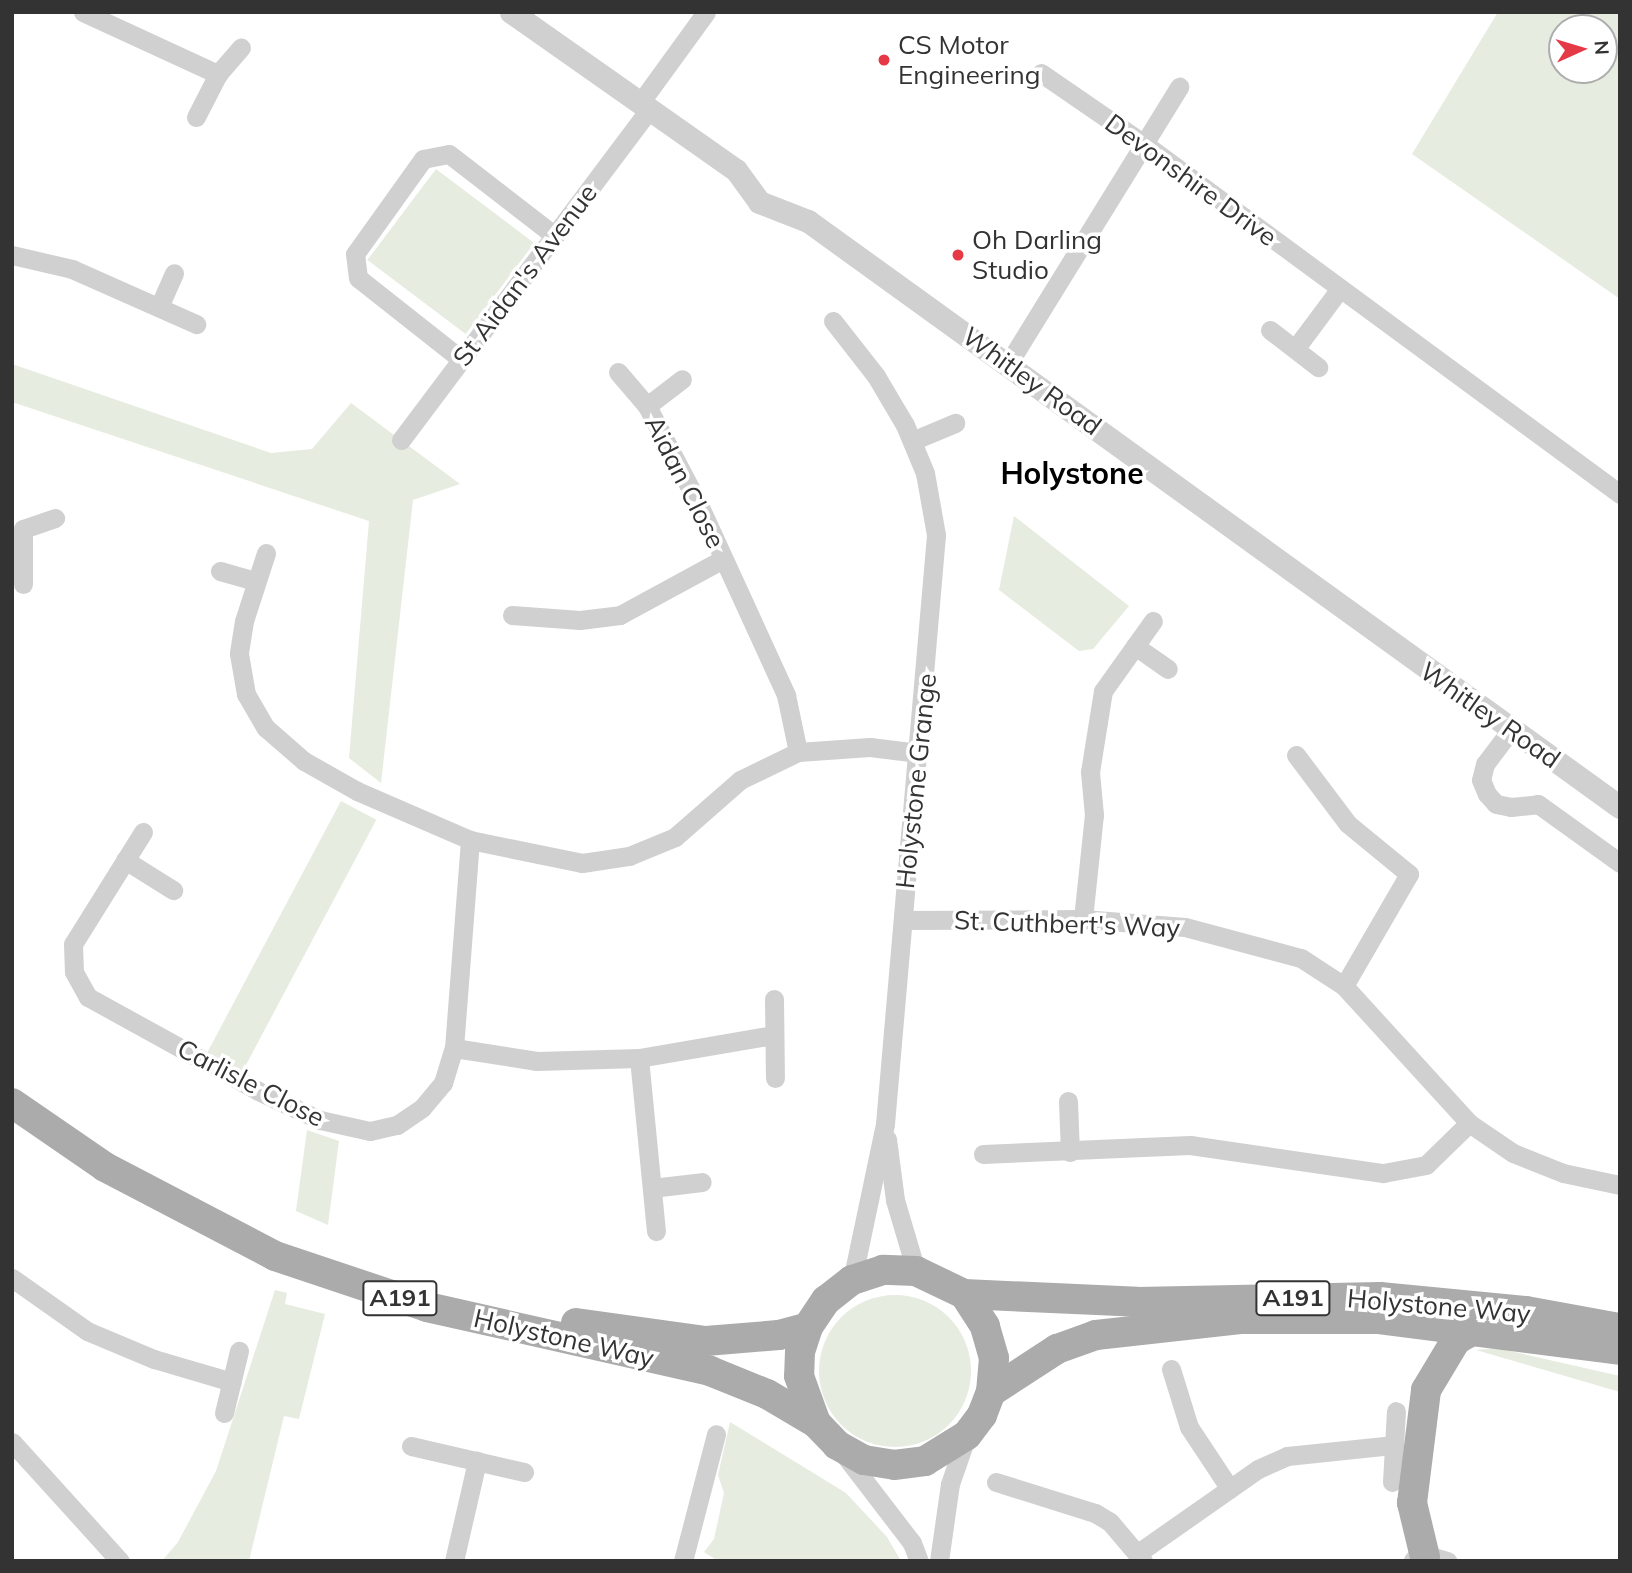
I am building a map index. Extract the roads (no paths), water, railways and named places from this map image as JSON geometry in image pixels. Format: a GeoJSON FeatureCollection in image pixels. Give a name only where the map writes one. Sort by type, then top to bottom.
{"type":"FeatureCollection","features":[{"type":"Feature","properties":{"kind":"main road","name":"Holystone Way"},"geometry":{"type":"LineString","coordinates":[[12,1084],[111,1155],[208,1207],[302,1249],[411,1287],[597,1327],[706,1341],[779,1335],[808,1327]]}},
{"type":"Feature","properties":{"kind":"main road","name":"Holystone Way"},"geometry":{"type":"LineString","coordinates":[[12,1103],[105,1167],[275,1256],[427,1307],[710,1371],[767,1394],[816,1423],[837,1445],[864,1460],[894,1465],[925,1461],[967,1435],[991,1392],[994,1358],[985,1325],[964,1294]]}},
{"type":"Feature","properties":{"kind":"main road","name":"Holystone Way"},"geometry":{"type":"LineString","coordinates":[[816,1423],[799,1376],[808,1327],[826,1300],[852,1280],[883,1270],[916,1271],[964,1294],[1138,1302],[1380,1297],[1525,1311],[1620,1328]]}},
{"type":"Feature","properties":{"kind":"main road","name":"Holystone Way"},"geometry":{"type":"LineString","coordinates":[[991,1392],[1057,1349],[1096,1335],[1147,1326],[1240,1319],[1379,1319],[1620,1350]]}},
{"type":"Feature","properties":{"kind":"main road"},"geometry":{"type":"LineString","coordinates":[[1428,1560],[1412,1503],[1426,1390],[1456,1340],[1473,1329]]}},
{"type":"Feature","properties":{"kind":"street"},"geometry":{"type":"LineString","coordinates":[[83,12],[218,74]]}},
{"type":"Feature","properties":{"kind":"street","name":"Whitley Road"},"geometry":{"type":"LineString","coordinates":[[511,12],[736,170],[759,202],[808,222],[1008,364],[1510,731],[1620,807]]}},
{"type":"Feature","properties":{"kind":"street","name":"St Aidan's Avenue"},"geometry":{"type":"LineString","coordinates":[[401,440],[555,236],[645,107],[706,12]]}},
{"type":"Feature","properties":{"kind":"street"},"geometry":{"type":"LineString","coordinates":[[196,117],[218,74],[241,48]]}},
{"type":"Feature","properties":{"kind":"street","name":"Devonshire Drive"},"geometry":{"type":"LineString","coordinates":[[1041,74],[1143,143],[1339,290],[1620,494]]}},
{"type":"Feature","properties":{"kind":"street"},"geometry":{"type":"LineString","coordinates":[[1008,364],[1179,87]]}},
{"type":"Feature","properties":{"kind":"street"},"geometry":{"type":"LineString","coordinates":[[462,360],[358,278],[355,254],[423,159],[449,154],[555,236]]}},
{"type":"Feature","properties":{"kind":"street"},"geometry":{"type":"LineString","coordinates":[[12,255],[72,269],[196,324]]}},
{"type":"Feature","properties":{"kind":"street"},"geometry":{"type":"LineString","coordinates":[[159,307],[174,273]]}},
{"type":"Feature","properties":{"kind":"street"},"geometry":{"type":"LineString","coordinates":[[1295,349],[1339,290]]}},
{"type":"Feature","properties":{"kind":"street","name":"Holystone Grange"},"geometry":{"type":"LineString","coordinates":[[833,321],[876,376],[912,441],[925,473],[936,535],[885,1124],[852,1280]]}},
{"type":"Feature","properties":{"kind":"street"},"geometry":{"type":"LineString","coordinates":[[1270,330],[1318,367]]}},
{"type":"Feature","properties":{"kind":"street","name":"Aidan Close"},"geometry":{"type":"LineString","coordinates":[[618,372],[647,406],[723,559],[786,695],[798,752]]}},
{"type":"Feature","properties":{"kind":"street","name":"Aidan Close"},"geometry":{"type":"LineString","coordinates":[[647,406],[682,379]]}},
{"type":"Feature","properties":{"kind":"street"},"geometry":{"type":"LineString","coordinates":[[912,441],[955,424]]}},
{"type":"Feature","properties":{"kind":"street"},"geometry":{"type":"LineString","coordinates":[[23,584],[18,525],[55,518]]}},
{"type":"Feature","properties":{"kind":"street"},"geometry":{"type":"LineString","coordinates":[[266,553],[256,582],[239,654],[246,694],[266,728],[304,761],[356,790],[470,840],[582,863],[629,856],[675,837],[740,780],[798,752],[870,747],[919,752]]}},
{"type":"Feature","properties":{"kind":"street","name":"Aidan Close"},"geometry":{"type":"LineString","coordinates":[[512,615],[580,620],[621,615],[723,559]]}},
{"type":"Feature","properties":{"kind":"street"},"geometry":{"type":"LineString","coordinates":[[220,570],[256,582]]}},
{"type":"Feature","properties":{"kind":"street"},"geometry":{"type":"LineString","coordinates":[[1083,919],[1094,815],[1090,772],[1102,691],[1153,621]]}},
{"type":"Feature","properties":{"kind":"street"},"geometry":{"type":"LineString","coordinates":[[1135,646],[1168,669]]}},
{"type":"Feature","properties":{"kind":"street"},"geometry":{"type":"LineString","coordinates":[[1510,731],[1485,764],[1481,780],[1487,794],[1496,804],[1511,807],[1538,804],[1620,863]]}},
{"type":"Feature","properties":{"kind":"street"},"geometry":{"type":"LineString","coordinates":[[1296,755],[1348,824],[1409,874],[1344,986]]}},
{"type":"Feature","properties":{"kind":"street","name":"Carlisle Close"},"geometry":{"type":"LineString","coordinates":[[143,832],[73,944],[74,972],[89,997],[258,1091],[320,1120],[370,1131],[397,1125],[422,1108],[443,1083],[454,1048],[470,840]]}},
{"type":"Feature","properties":{"kind":"street"},"geometry":{"type":"LineString","coordinates":[[125,860],[173,890]]}},
{"type":"Feature","properties":{"kind":"street","name":"St. Cuthbert's Way"},"geometry":{"type":"LineString","coordinates":[[903,920],[1083,919],[1185,927],[1301,958],[1344,986],[1469,1123],[1513,1153],[1563,1173],[1620,1185]]}},
{"type":"Feature","properties":{"kind":"street"},"geometry":{"type":"LineString","coordinates":[[774,999],[775,1079]]}},
{"type":"Feature","properties":{"kind":"street"},"geometry":{"type":"LineString","coordinates":[[454,1048],[537,1061],[639,1058],[774,1035]]}},
{"type":"Feature","properties":{"kind":"street"},"geometry":{"type":"LineString","coordinates":[[639,1058],[656,1231]]}},
{"type":"Feature","properties":{"kind":"street"},"geometry":{"type":"LineString","coordinates":[[1068,1101],[1070,1152]]}},
{"type":"Feature","properties":{"kind":"street"},"geometry":{"type":"LineString","coordinates":[[983,1154],[1190,1145],[1383,1173],[1426,1165],[1469,1123]]}},
{"type":"Feature","properties":{"kind":"street","name":"Holystone Grange"},"geometry":{"type":"LineString","coordinates":[[885,1124],[895,1200],[916,1271]]}},
{"type":"Feature","properties":{"kind":"street"},"geometry":{"type":"LineString","coordinates":[[652,1188],[702,1182]]}},
{"type":"Feature","properties":{"kind":"street"},"geometry":{"type":"LineString","coordinates":[[12,1278],[87,1331],[118,1346],[232,1382]]}},
{"type":"Feature","properties":{"kind":"street"},"geometry":{"type":"LineString","coordinates":[[225,1413],[239,1351]]}},
{"type":"Feature","properties":{"kind":"street"},"geometry":{"type":"LineString","coordinates":[[1171,1369],[1189,1427],[1230,1489]]}},
{"type":"Feature","properties":{"kind":"street"},"geometry":{"type":"LineString","coordinates":[[1392,1482],[1396,1411]]}},
{"type":"Feature","properties":{"kind":"street"},"geometry":{"type":"LineString","coordinates":[[683,1561],[716,1434]]}},
{"type":"Feature","properties":{"kind":"street"},"geometry":{"type":"LineString","coordinates":[[939,1561],[950,1484],[967,1435]]}},
{"type":"Feature","properties":{"kind":"street"},"geometry":{"type":"LineString","coordinates":[[12,1441],[115,1559]]}},
{"type":"Feature","properties":{"kind":"street"},"geometry":{"type":"LineString","coordinates":[[837,1445],[912,1543],[919,1561]]}},
{"type":"Feature","properties":{"kind":"street"},"geometry":{"type":"LineString","coordinates":[[996,1482],[1095,1513],[1110,1522],[1140,1557],[1230,1489],[1287,1456],[1394,1445]]}},
{"type":"Feature","properties":{"kind":"street"},"geometry":{"type":"LineString","coordinates":[[411,1446],[524,1472]]}},
{"type":"Feature","properties":{"kind":"street"},"geometry":{"type":"LineString","coordinates":[[454,1561],[477,1461]]}},
{"type":"Feature","properties":{"kind":"place","name":"CS Motor Engineering"},"geometry":{"type":"Point","coordinates":[884,60]}},
{"type":"Feature","properties":{"kind":"place","name":"Oh Darling Studio"},"geometry":{"type":"Point","coordinates":[958,255]}},
{"type":"Feature","properties":{"kind":"district","name":"Holystone"},"geometry":{"type":"Point","coordinates":[1072,473]}}]}
